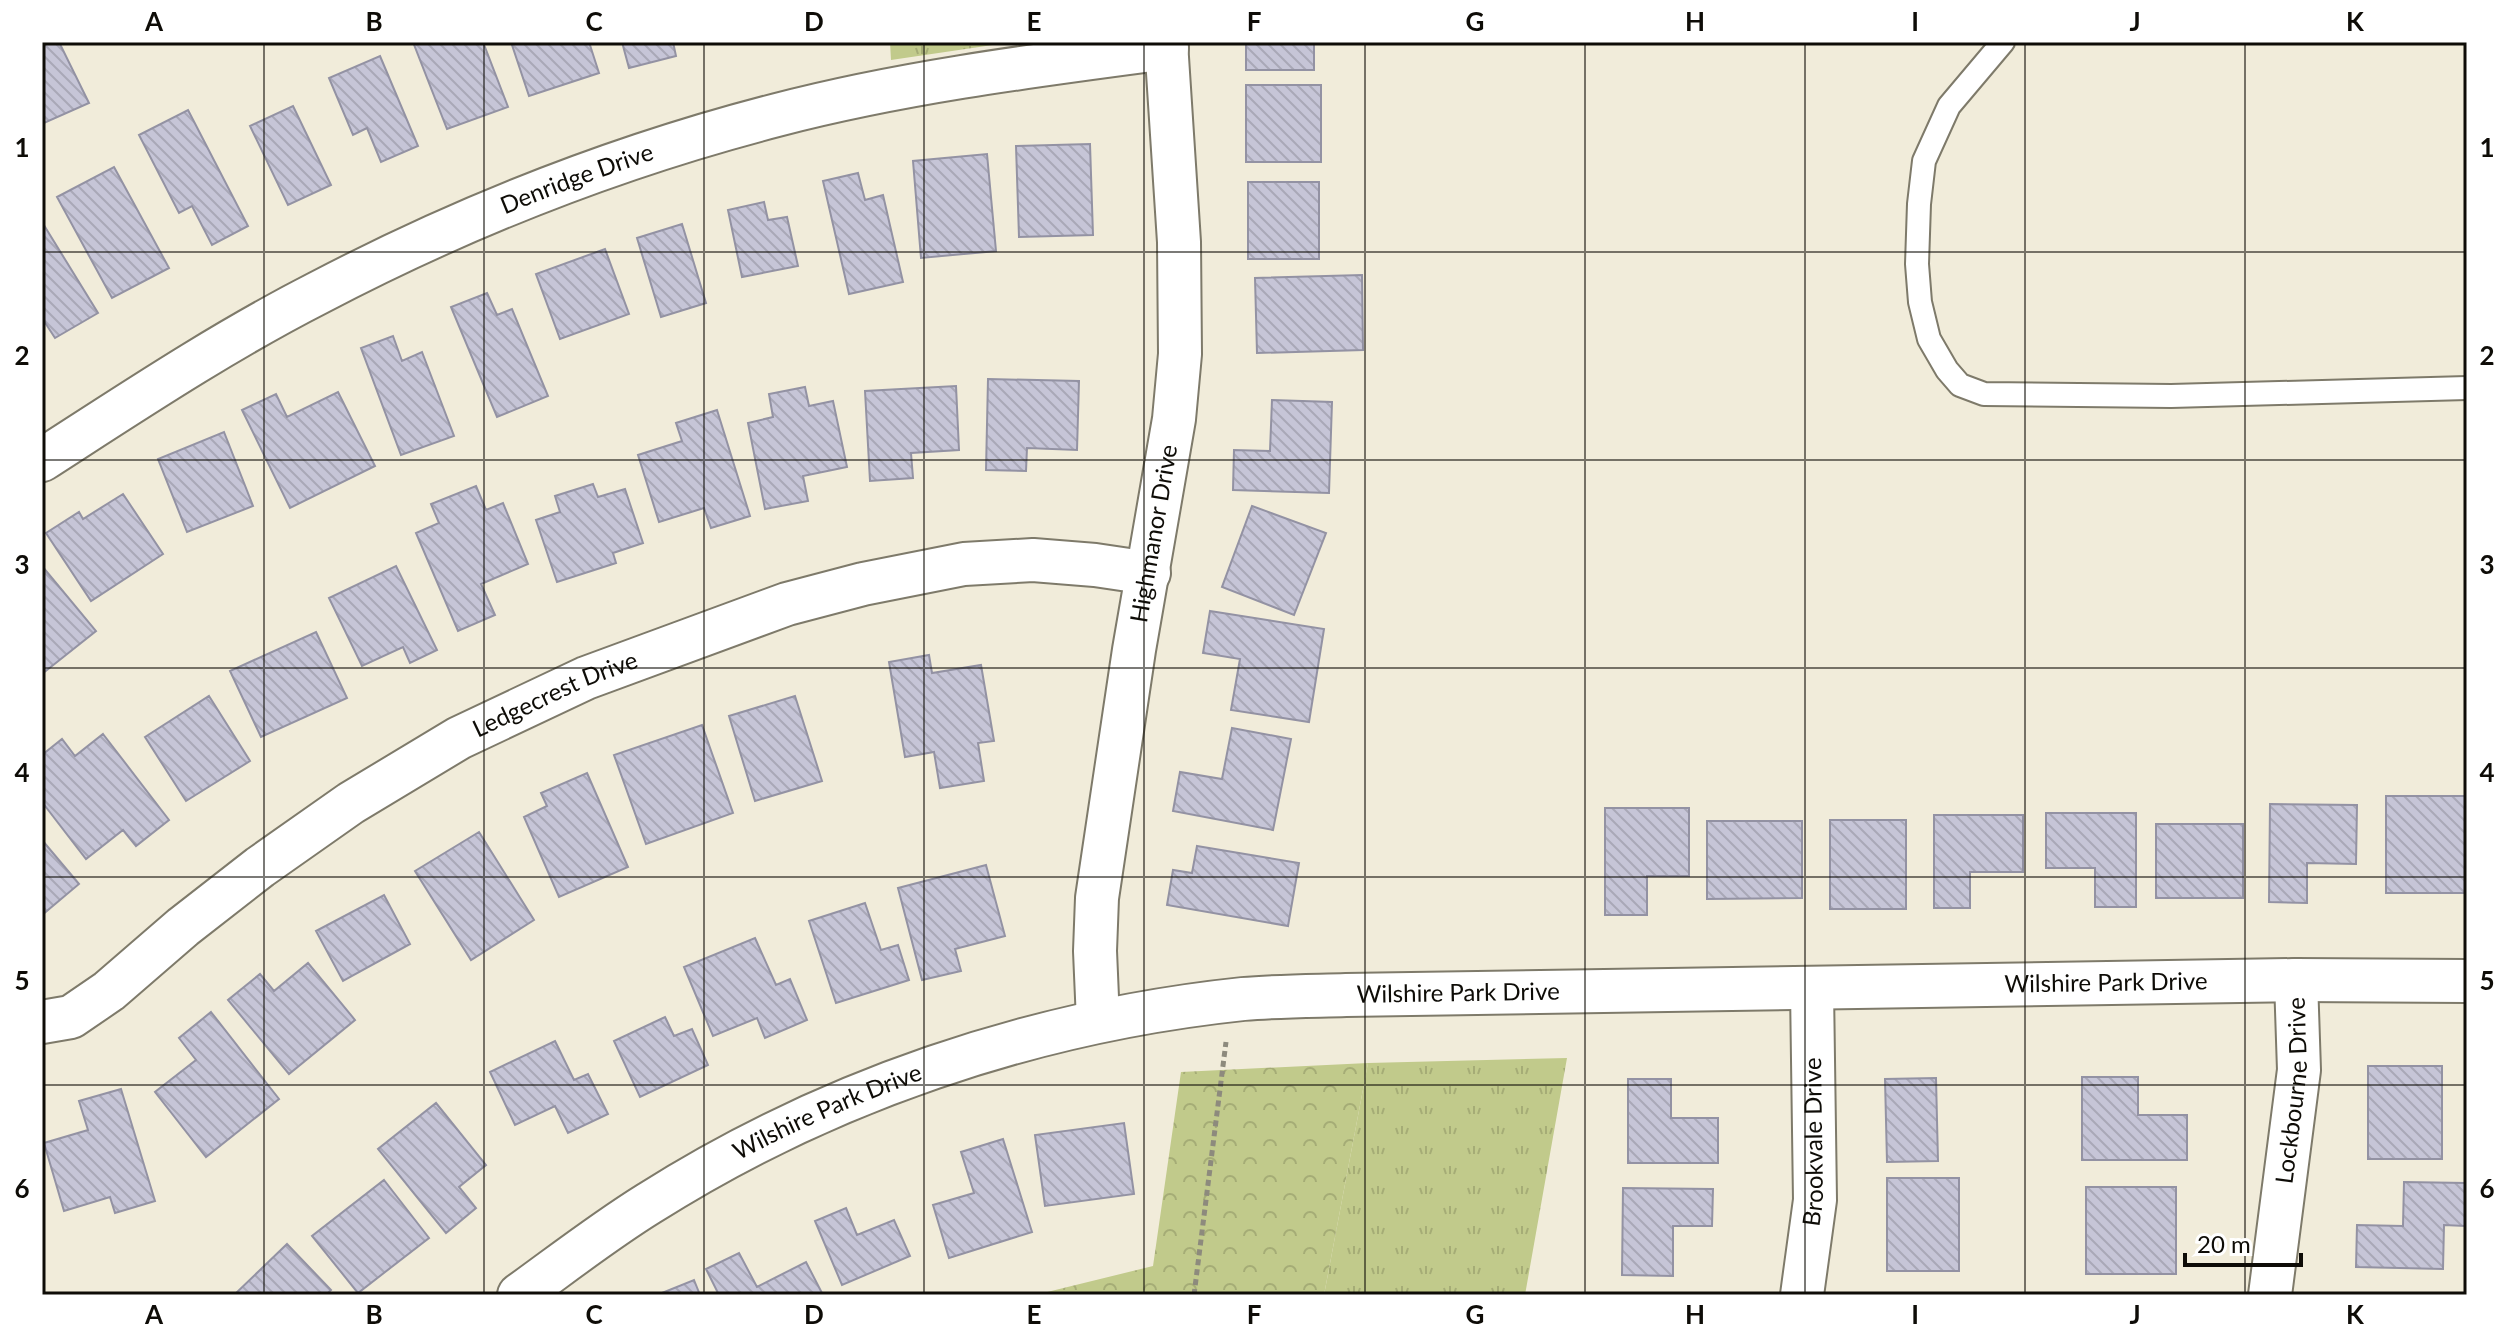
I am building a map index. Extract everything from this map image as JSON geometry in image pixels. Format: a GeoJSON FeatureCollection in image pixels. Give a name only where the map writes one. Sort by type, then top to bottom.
{"type":"FeatureCollection","features":[{"type":"Feature","properties":{"kind":"street","name":"Denridge Drive"},"geometry":{"type":"LineString","coordinates":[[42,460],[181,370],[316,293],[513,202],[626,161],[778,115],[1037,65],[1166,45]]}},
{"type":"Feature","properties":{"kind":"street","name":"Highmanor Drive"},"geometry":{"type":"LineString","coordinates":[[1098,1021],[1095,951],[1097,898],[1134,650],[1174,419],[1180,354],[1179,242],[1166,45]]}},
{"type":"Feature","properties":{"kind":"street","name":"Ledgecrest Drive"},"geometry":{"type":"LineString","coordinates":[[42,1022],[71,1017],[109,991],[183,927],[260,867],[351,803],[459,738],[586,678],[787,604],[863,584],[964,564],[1033,560],[1149,573]]}},
{"type":"Feature","properties":{"kind":"street","name":"Wilshire Park Drive"},"geometry":{"type":"LineString","coordinates":[[519,1295],[602,1233],[651,1202],[749,1147],[836,1105],[948,1063],[1037,1035],[1098,1021],[1231,1001],[1346,995],[2296,980],[2467,981]]}},
{"type":"Feature","properties":{"kind":"street","name":"Lockbourne Drive"},"geometry":{"type":"LineString","coordinates":[[2270,1295],[2299,1070],[2296,980]]}},
{"type":"Feature","properties":{"kind":"street","name":"Brookvale Drive"},"geometry":{"type":"LineString","coordinates":[[1802,1295],[1815,1200],[1812,989]]}},
{"type":"Feature","properties":{"kind":"lane"},"geometry":{"type":"LineString","coordinates":[[2003,42],[1949,106],[1924,161],[1917,264],[1920,302],[1929,339],[1960,385],[1984,394],[2171,396],[2467,388]]}},
{"type":"Feature","properties":{"kind":"path"},"geometry":{"type":"LineString","coordinates":[[1194,1295],[1231,1001]]}},
{"type":"Feature","properties":{"kind":"green space"},"geometry":{"type":"Polygon","coordinates":[[[890,42],[1013,42],[891,60],[890,42]]]}},
{"type":"Feature","properties":{"kind":"green space"},"geometry":{"type":"Polygon","coordinates":[[[1567,1058],[1525,1295],[1324,1295],[1368,1063],[1567,1058]]]}},
{"type":"Feature","properties":{"kind":"green space"},"geometry":{"type":"Polygon","coordinates":[[[1368,1063],[1324,1295],[1035,1295],[1153,1266],[1181,1072],[1368,1063]]]}},
{"type":"Feature","properties":{"kind":"building"},"geometry":{"type":"Polygon","coordinates":[[[59,42],[89,103],[44,123],[42,46],[59,42]]]}},
{"type":"Feature","properties":{"kind":"building"},"geometry":{"type":"Polygon","coordinates":[[[413,42],[483,42],[508,107],[447,129],[413,42]]]}},
{"type":"Feature","properties":{"kind":"building"},"geometry":{"type":"Polygon","coordinates":[[[511,42],[589,42],[599,73],[529,96],[511,42]]]}},
{"type":"Feature","properties":{"kind":"building"},"geometry":{"type":"Polygon","coordinates":[[[622,42],[673,42],[676,56],[629,68],[622,42]]]}},
{"type":"Feature","properties":{"kind":"building"},"geometry":{"type":"Polygon","coordinates":[[[1246,42],[1314,42],[1314,70],[1246,70],[1246,42]]]}},
{"type":"Feature","properties":{"kind":"building"},"geometry":{"type":"Polygon","coordinates":[[[380,56],[418,146],[381,162],[367,128],[353,135],[329,78],[380,56]]]}},
{"type":"Feature","properties":{"kind":"building"},"geometry":{"type":"Polygon","coordinates":[[[1246,85],[1321,85],[1321,162],[1246,162],[1246,85]]]}},
{"type":"Feature","properties":{"kind":"building"},"geometry":{"type":"Polygon","coordinates":[[[293,106],[331,185],[288,205],[250,126],[293,106]]]}},
{"type":"Feature","properties":{"kind":"building"},"geometry":{"type":"Polygon","coordinates":[[[188,110],[248,226],[212,245],[192,206],[179,213],[139,135],[188,110]]]}},
{"type":"Feature","properties":{"kind":"building"},"geometry":{"type":"Polygon","coordinates":[[[1090,144],[1093,235],[1019,237],[1016,146],[1090,144]]]}},
{"type":"Feature","properties":{"kind":"building"},"geometry":{"type":"Polygon","coordinates":[[[987,154],[996,251],[921,258],[913,161],[987,154]]]}},
{"type":"Feature","properties":{"kind":"building"},"geometry":{"type":"Polygon","coordinates":[[[114,167],[169,268],[112,298],[57,197],[114,167]]]}},
{"type":"Feature","properties":{"kind":"building"},"geometry":{"type":"Polygon","coordinates":[[[858,173],[865,200],[883,195],[903,282],[849,294],[823,181],[858,173]]]}},
{"type":"Feature","properties":{"kind":"building"},"geometry":{"type":"Polygon","coordinates":[[[1248,182],[1319,182],[1319,259],[1248,259],[1248,182]]]}},
{"type":"Feature","properties":{"kind":"building"},"geometry":{"type":"Polygon","coordinates":[[[764,202],[768,220],[787,217],[798,266],[742,277],[728,210],[764,202]]]}},
{"type":"Feature","properties":{"kind":"building"},"geometry":{"type":"Polygon","coordinates":[[[42,222],[98,313],[55,338],[42,318],[42,222]]]}},
{"type":"Feature","properties":{"kind":"building"},"geometry":{"type":"Polygon","coordinates":[[[682,224],[706,303],[661,317],[637,238],[682,224]]]}},
{"type":"Feature","properties":{"kind":"building"},"geometry":{"type":"Polygon","coordinates":[[[605,249],[629,314],[560,339],[536,274],[605,249]]]}},
{"type":"Feature","properties":{"kind":"building"},"geometry":{"type":"Polygon","coordinates":[[[1362,275],[1363,350],[1257,353],[1255,278],[1362,275]]]}},
{"type":"Feature","properties":{"kind":"building"},"geometry":{"type":"Polygon","coordinates":[[[487,293],[497,315],[512,309],[548,396],[497,417],[451,307],[487,293]]]}},
{"type":"Feature","properties":{"kind":"building"},"geometry":{"type":"Polygon","coordinates":[[[393,336],[402,361],[422,352],[454,436],[401,455],[361,348],[393,336]]]}},
{"type":"Feature","properties":{"kind":"building"},"geometry":{"type":"Polygon","coordinates":[[[988,379],[1079,381],[1077,450],[1027,448],[1026,471],[986,470],[988,379]]]}},
{"type":"Feature","properties":{"kind":"building"},"geometry":{"type":"Polygon","coordinates":[[[956,386],[959,450],[911,453],[913,478],[870,481],[865,391],[956,386]]]}},
{"type":"Feature","properties":{"kind":"building"},"geometry":{"type":"Polygon","coordinates":[[[805,387],[809,406],[833,401],[847,467],[803,476],[808,501],[765,509],[748,423],[773,417],[769,394],[805,387]]]}},
{"type":"Feature","properties":{"kind":"building"},"geometry":{"type":"Polygon","coordinates":[[[338,392],[375,466],[290,508],[242,410],[276,394],[287,417],[338,392]]]}},
{"type":"Feature","properties":{"kind":"building"},"geometry":{"type":"Polygon","coordinates":[[[1272,400],[1332,402],[1329,493],[1233,490],[1234,450],[1270,451],[1272,400]]]}},
{"type":"Feature","properties":{"kind":"building"},"geometry":{"type":"Polygon","coordinates":[[[717,410],[750,516],[711,528],[704,508],[659,522],[638,455],[682,441],[676,423],[717,410]]]}},
{"type":"Feature","properties":{"kind":"building"},"geometry":{"type":"Polygon","coordinates":[[[224,432],[253,506],[187,532],[158,459],[224,432]]]}},
{"type":"Feature","properties":{"kind":"building"},"geometry":{"type":"Polygon","coordinates":[[[593,484],[598,497],[625,489],[643,543],[613,553],[616,563],[557,582],[536,520],[560,512],[555,496],[593,484]]]}},
{"type":"Feature","properties":{"kind":"building"},"geometry":{"type":"Polygon","coordinates":[[[476,486],[486,510],[503,503],[528,564],[481,584],[495,615],[458,631],[416,533],[439,523],[431,504],[476,486]]]}},
{"type":"Feature","properties":{"kind":"building"},"geometry":{"type":"Polygon","coordinates":[[[123,494],[163,554],[91,601],[46,533],[79,512],[83,519],[123,494]]]}},
{"type":"Feature","properties":{"kind":"building"},"geometry":{"type":"Polygon","coordinates":[[[1252,506],[1326,533],[1294,615],[1222,587],[1252,506]]]}},
{"type":"Feature","properties":{"kind":"building"},"geometry":{"type":"Polygon","coordinates":[[[42,566],[96,631],[42,674],[42,566]]]}},
{"type":"Feature","properties":{"kind":"building"},"geometry":{"type":"Polygon","coordinates":[[[396,566],[437,650],[410,663],[403,647],[362,666],[329,598],[396,566]]]}},
{"type":"Feature","properties":{"kind":"building"},"geometry":{"type":"Polygon","coordinates":[[[1210,611],[1324,629],[1309,722],[1231,710],[1240,659],[1203,653],[1210,611]]]}},
{"type":"Feature","properties":{"kind":"building"},"geometry":{"type":"Polygon","coordinates":[[[316,632],[347,698],[261,737],[230,671],[316,632]]]}},
{"type":"Feature","properties":{"kind":"building"},"geometry":{"type":"Polygon","coordinates":[[[929,655],[932,673],[981,665],[994,741],[978,743],[984,781],[940,788],[934,752],[905,757],[889,662],[929,655]]]}},
{"type":"Feature","properties":{"kind":"building"},"geometry":{"type":"Polygon","coordinates":[[[209,696],[250,761],[186,801],[145,737],[209,696]]]}},
{"type":"Feature","properties":{"kind":"building"},"geometry":{"type":"Polygon","coordinates":[[[795,696],[822,781],[755,801],[729,716],[795,696]]]}},
{"type":"Feature","properties":{"kind":"building"},"geometry":{"type":"Polygon","coordinates":[[[702,725],[733,813],[646,844],[614,755],[702,725]]]}},
{"type":"Feature","properties":{"kind":"building"},"geometry":{"type":"Polygon","coordinates":[[[1232,728],[1291,739],[1273,830],[1173,811],[1180,772],[1222,779],[1232,728]]]}},
{"type":"Feature","properties":{"kind":"building"},"geometry":{"type":"Polygon","coordinates":[[[103,734],[169,820],[136,846],[123,830],[86,859],[42,802],[42,755],[62,739],[75,756],[103,734]]]}},
{"type":"Feature","properties":{"kind":"building"},"geometry":{"type":"Polygon","coordinates":[[[587,773],[628,867],[559,897],[524,817],[547,806],[541,793],[587,773]]]}},
{"type":"Feature","properties":{"kind":"building"},"geometry":{"type":"Polygon","coordinates":[[[2386,796],[2467,796],[2467,893],[2386,893],[2386,796]]]}},
{"type":"Feature","properties":{"kind":"building"},"geometry":{"type":"Polygon","coordinates":[[[2270,804],[2357,805],[2356,864],[2307,863],[2307,903],[2269,902],[2270,804]]]}},
{"type":"Feature","properties":{"kind":"building"},"geometry":{"type":"Polygon","coordinates":[[[1605,808],[1689,808],[1689,876],[1647,876],[1647,915],[1605,915],[1605,808]]]}},
{"type":"Feature","properties":{"kind":"building"},"geometry":{"type":"Polygon","coordinates":[[[2046,813],[2136,813],[2136,907],[2095,907],[2095,868],[2046,868],[2046,813]]]}},
{"type":"Feature","properties":{"kind":"building"},"geometry":{"type":"Polygon","coordinates":[[[1934,815],[2023,815],[2023,872],[1970,872],[1970,908],[1934,908],[1934,815]]]}},
{"type":"Feature","properties":{"kind":"building"},"geometry":{"type":"Polygon","coordinates":[[[1830,820],[1906,820],[1906,909],[1830,909],[1830,820]]]}},
{"type":"Feature","properties":{"kind":"building"},"geometry":{"type":"Polygon","coordinates":[[[1707,821],[1802,821],[1802,898],[1707,899],[1707,821]]]}},
{"type":"Feature","properties":{"kind":"building"},"geometry":{"type":"Polygon","coordinates":[[[2156,824],[2243,824],[2243,898],[2156,898],[2156,824]]]}},
{"type":"Feature","properties":{"kind":"building"},"geometry":{"type":"Polygon","coordinates":[[[479,832],[534,920],[471,960],[415,871],[479,832]]]}},
{"type":"Feature","properties":{"kind":"building"},"geometry":{"type":"Polygon","coordinates":[[[42,840],[79,884],[42,915],[42,840]]]}},
{"type":"Feature","properties":{"kind":"building"},"geometry":{"type":"Polygon","coordinates":[[[1197,846],[1299,863],[1288,926],[1167,905],[1173,870],[1192,873],[1197,846]]]}},
{"type":"Feature","properties":{"kind":"building"},"geometry":{"type":"Polygon","coordinates":[[[986,865],[1005,936],[955,949],[961,971],[922,980],[898,888],[986,865]]]}},
{"type":"Feature","properties":{"kind":"building"},"geometry":{"type":"Polygon","coordinates":[[[384,895],[410,944],[343,981],[316,931],[384,895]]]}},
{"type":"Feature","properties":{"kind":"building"},"geometry":{"type":"Polygon","coordinates":[[[865,903],[881,950],[898,945],[909,980],[836,1003],[809,921],[865,903]]]}},
{"type":"Feature","properties":{"kind":"building"},"geometry":{"type":"Polygon","coordinates":[[[755,938],[776,985],[790,979],[807,1020],[765,1038],[757,1018],[713,1036],[684,967],[755,938]]]}},
{"type":"Feature","properties":{"kind":"building"},"geometry":{"type":"Polygon","coordinates":[[[308,963],[355,1020],[289,1074],[228,1000],[260,974],[274,991],[308,963]]]}},
{"type":"Feature","properties":{"kind":"building"},"geometry":{"type":"Polygon","coordinates":[[[211,1012],[279,1099],[206,1157],[155,1092],[196,1060],[179,1038],[211,1012]]]}},
{"type":"Feature","properties":{"kind":"building"},"geometry":{"type":"Polygon","coordinates":[[[665,1017],[674,1036],[692,1029],[708,1065],[640,1097],[614,1041],[665,1017]]]}},
{"type":"Feature","properties":{"kind":"building"},"geometry":{"type":"Polygon","coordinates":[[[555,1041],[574,1080],[588,1074],[608,1114],[568,1133],[555,1106],[515,1125],[490,1072],[555,1041]]]}},
{"type":"Feature","properties":{"kind":"building"},"geometry":{"type":"Polygon","coordinates":[[[2368,1066],[2442,1066],[2442,1159],[2368,1159],[2368,1066]]]}},
{"type":"Feature","properties":{"kind":"building"},"geometry":{"type":"Polygon","coordinates":[[[2082,1077],[2138,1077],[2138,1115],[2187,1115],[2187,1160],[2082,1160],[2082,1077]]]}},
{"type":"Feature","properties":{"kind":"building"},"geometry":{"type":"Polygon","coordinates":[[[1936,1078],[1938,1161],[1887,1162],[1885,1079],[1936,1078]]]}},
{"type":"Feature","properties":{"kind":"building"},"geometry":{"type":"Polygon","coordinates":[[[1628,1079],[1671,1079],[1671,1118],[1718,1118],[1718,1163],[1628,1163],[1628,1079]]]}},
{"type":"Feature","properties":{"kind":"building"},"geometry":{"type":"Polygon","coordinates":[[[121,1089],[155,1201],[115,1213],[110,1197],[64,1211],[44,1143],[88,1130],[79,1101],[121,1089]]]}},
{"type":"Feature","properties":{"kind":"building"},"geometry":{"type":"Polygon","coordinates":[[[436,1103],[486,1165],[459,1187],[476,1208],[446,1233],[378,1149],[436,1103]]]}},
{"type":"Feature","properties":{"kind":"building"},"geometry":{"type":"Polygon","coordinates":[[[1124,1123],[1134,1194],[1045,1206],[1035,1135],[1124,1123]]]}},
{"type":"Feature","properties":{"kind":"building"},"geometry":{"type":"Polygon","coordinates":[[[1003,1139],[1032,1232],[949,1258],[933,1205],[974,1193],[961,1152],[1003,1139]]]}},
{"type":"Feature","properties":{"kind":"building"},"geometry":{"type":"Polygon","coordinates":[[[1887,1178],[1959,1178],[1959,1271],[1887,1271],[1887,1178]]]}},
{"type":"Feature","properties":{"kind":"building"},"geometry":{"type":"Polygon","coordinates":[[[384,1180],[429,1238],[358,1293],[312,1236],[384,1180]]]}},
{"type":"Feature","properties":{"kind":"building"},"geometry":{"type":"Polygon","coordinates":[[[2404,1182],[2466,1183],[2465,1226],[2444,1225],[2443,1269],[2356,1267],[2357,1225],[2403,1226],[2404,1182]]]}},
{"type":"Feature","properties":{"kind":"building"},"geometry":{"type":"Polygon","coordinates":[[[2086,1187],[2176,1187],[2176,1274],[2086,1274],[2086,1187]]]}},
{"type":"Feature","properties":{"kind":"building"},"geometry":{"type":"Polygon","coordinates":[[[1623,1188],[1713,1189],[1712,1226],[1673,1226],[1673,1276],[1622,1275],[1623,1188]]]}},
{"type":"Feature","properties":{"kind":"building"},"geometry":{"type":"Polygon","coordinates":[[[846,1208],[857,1235],[894,1220],[910,1256],[842,1285],[815,1221],[846,1208]]]}},
{"type":"Feature","properties":{"kind":"building"},"geometry":{"type":"Polygon","coordinates":[[[287,1244],[331,1290],[326,1295],[234,1295],[287,1244]]]}},
{"type":"Feature","properties":{"kind":"building"},"geometry":{"type":"Polygon","coordinates":[[[739,1253],[757,1287],[806,1262],[823,1295],[719,1295],[706,1269],[739,1253]]]}},
{"type":"Feature","properties":{"kind":"building"},"geometry":{"type":"Polygon","coordinates":[[[694,1280],[700,1295],[657,1295],[694,1280]]]}}]}
